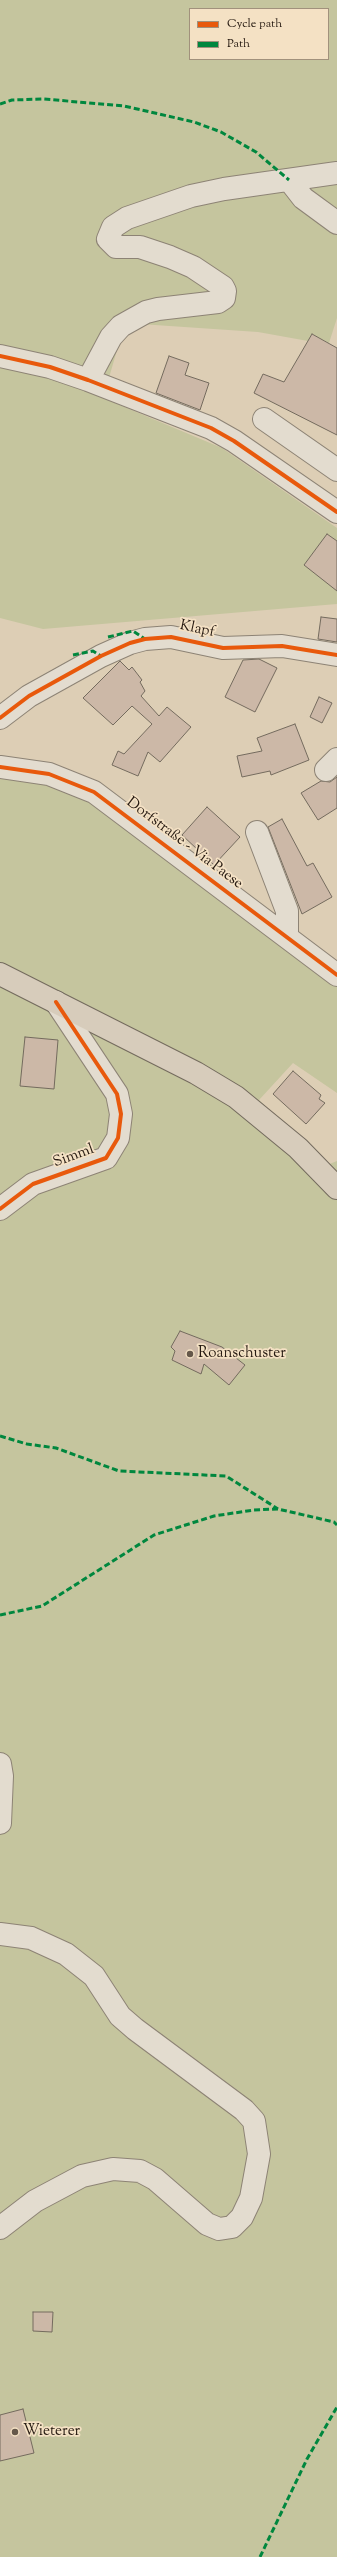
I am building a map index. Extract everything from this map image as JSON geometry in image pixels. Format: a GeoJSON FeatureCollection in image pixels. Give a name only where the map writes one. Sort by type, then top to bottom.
{"type":"FeatureCollection","features":[{"type":"Feature","properties":{"kind":"main road"},"geometry":{"type":"LineString","coordinates":[[0,974],[196,1073],[236,1097],[298,1148],[337,1188]]}},
{"type":"Feature","properties":{"kind":"street"},"geometry":{"type":"LineString","coordinates":[[88,380],[111,337],[121,326],[158,308],[218,302],[224,298],[223,287],[193,266],[140,247],[116,247],[108,239],[113,227],[127,218],[191,196],[224,189],[337,173]]}},
{"type":"Feature","properties":{"kind":"street"},"geometry":{"type":"LineString","coordinates":[[289,180],[303,198],[337,223]]}},
{"type":"Feature","properties":{"kind":"street"},"geometry":{"type":"LineString","coordinates":[[0,356],[50,367],[88,380],[223,434],[337,512]]}},
{"type":"Feature","properties":{"kind":"street"},"geometry":{"type":"LineString","coordinates":[[264,419],[337,470]]}},
{"type":"Feature","properties":{"kind":"street","name":"Klapf"},"geometry":{"type":"LineString","coordinates":[[0,718],[29,696],[101,656],[126,644],[145,639],[171,637],[223,648],[282,646],[337,655]]}},
{"type":"Feature","properties":{"kind":"street","name":"Dorfstraße - Via Paese"},"geometry":{"type":"LineString","coordinates":[[0,767],[50,774],[94,792],[337,975]]}},
{"type":"Feature","properties":{"kind":"street"},"geometry":{"type":"LineString","coordinates":[[257,832],[287,911],[286,937]]}},
{"type":"Feature","properties":{"kind":"street","name":"Simml"},"geometry":{"type":"LineString","coordinates":[[0,1209],[33,1184],[106,1158],[118,1138],[121,1114],[117,1094],[56,1002]]}},
{"type":"Feature","properties":{"kind":"street"},"geometry":{"type":"LineString","coordinates":[[0,1764],[2,1776],[0,1823]]}},
{"type":"Feature","properties":{"kind":"street"},"geometry":{"type":"LineString","coordinates":[[0,1934],[31,1938],[66,1954],[94,1976],[120,2016],[135,2029],[244,2110],[254,2120],[259,2154],[251,2198],[242,2217],[232,2227],[219,2229],[207,2224],[155,2178],[140,2171],[112,2169],[82,2176],[35,2201],[0,2228]]}},
{"type":"Feature","properties":{"kind":"green space"},"geometry":{"type":"Polygon","coordinates":[[[0,0],[337,0],[337,318],[329,343],[312,334],[308,341],[258,332],[125,323],[103,398],[222,448],[337,528],[337,604],[43,629],[0,618],[0,0]]]}},
{"type":"Feature","properties":{"kind":"green space"},"geometry":{"type":"Polygon","coordinates":[[[0,774],[45,781],[92,802],[337,982],[337,1093],[293,1063],[259,1100],[327,1165],[337,1161],[337,2557],[0,2557],[0,774]]]}},
{"type":"Feature","properties":{"kind":"building"},"geometry":{"type":"Polygon","coordinates":[[[312,334],[337,348],[337,435],[254,393],[263,374],[284,382],[312,334]]]}},
{"type":"Feature","properties":{"kind":"building"},"geometry":{"type":"Polygon","coordinates":[[[169,356],[189,363],[185,375],[209,383],[200,410],[156,393],[169,356]]]}},
{"type":"Feature","properties":{"kind":"building"},"geometry":{"type":"Polygon","coordinates":[[[327,534],[337,541],[337,591],[304,565],[327,534]]]}},
{"type":"Feature","properties":{"kind":"building"},"geometry":{"type":"Polygon","coordinates":[[[321,617],[337,619],[337,642],[318,639],[321,617]]]}},
{"type":"Feature","properties":{"kind":"building"},"geometry":{"type":"Polygon","coordinates":[[[259,659],[277,668],[255,712],[225,697],[243,660],[259,659]]]}},
{"type":"Feature","properties":{"kind":"building"},"geometry":{"type":"Polygon","coordinates":[[[120,661],[129,670],[132,667],[142,680],[140,682],[145,691],[141,696],[159,716],[167,707],[191,727],[160,762],[148,752],[138,776],[112,765],[118,751],[124,754],[152,724],[132,706],[113,725],[83,698],[120,661]]]}},
{"type":"Feature","properties":{"kind":"building"},"geometry":{"type":"Polygon","coordinates":[[[319,697],[332,703],[322,723],[310,717],[319,697]]]}},
{"type":"Feature","properties":{"kind":"building"},"geometry":{"type":"Polygon","coordinates":[[[295,724],[309,760],[271,775],[270,771],[242,777],[237,756],[262,751],[257,738],[295,724]]]}},
{"type":"Feature","properties":{"kind":"building"},"geometry":{"type":"Polygon","coordinates":[[[337,777],[337,808],[318,820],[301,793],[321,781],[330,782],[337,777]]]}},
{"type":"Feature","properties":{"kind":"building"},"geometry":{"type":"Polygon","coordinates":[[[207,807],[240,837],[214,865],[182,835],[207,807]]]}},
{"type":"Feature","properties":{"kind":"building"},"geometry":{"type":"Polygon","coordinates":[[[282,819],[307,866],[313,863],[332,897],[302,914],[268,827],[282,819]]]}},
{"type":"Feature","properties":{"kind":"building"},"geometry":{"type":"Polygon","coordinates":[[[25,1037],[58,1040],[54,1089],[20,1086],[25,1037]]]}},
{"type":"Feature","properties":{"kind":"building"},"geometry":{"type":"Polygon","coordinates":[[[293,1071],[321,1095],[319,1099],[325,1103],[306,1124],[273,1094],[293,1071]]]}},
{"type":"Feature","properties":{"kind":"building"},"geometry":{"type":"Polygon","coordinates":[[[180,1331],[222,1347],[245,1365],[229,1385],[204,1364],[201,1374],[172,1360],[175,1351],[171,1347],[180,1331]]]}},
{"type":"Feature","properties":{"kind":"building"},"geometry":{"type":"Polygon","coordinates":[[[33,2312],[53,2312],[52,2332],[33,2331],[33,2312]]]}},
{"type":"Feature","properties":{"kind":"building","name":"Wieterer"},"geometry":{"type":"Polygon","coordinates":[[[23,2409],[34,2453],[0,2461],[0,2415],[23,2409]]]}},
{"type":"Feature","properties":{"kind":"marked path"},"geometry":{"type":"LineString","coordinates":[[0,104],[12,100],[44,99],[124,106],[194,122],[221,132],[256,152],[289,180]]}},
{"type":"Feature","properties":{"kind":"marked path"},"geometry":{"type":"LineString","coordinates":[[108,637],[133,631],[145,639]]}},
{"type":"Feature","properties":{"kind":"marked path"},"geometry":{"type":"LineString","coordinates":[[73,655],[93,651],[101,656]]}},
{"type":"Feature","properties":{"kind":"marked path"},"geometry":{"type":"LineString","coordinates":[[0,1436],[27,1444],[56,1448],[119,1471],[226,1476],[278,1509]]}},
{"type":"Feature","properties":{"kind":"marked path"},"geometry":{"type":"LineString","coordinates":[[0,1615],[42,1606],[154,1535],[214,1516],[254,1510],[278,1509],[334,1522],[337,1525]]}},
{"type":"Feature","properties":{"kind":"marked path"},"geometry":{"type":"LineString","coordinates":[[260,2557],[307,2459],[337,2407]]}},
{"type":"Feature","properties":{"kind":"cycle path"},"geometry":{"type":"LineString","coordinates":[[0,356],[50,367],[88,380],[211,428],[234,441],[337,512]]}},
{"type":"Feature","properties":{"kind":"cycle path"},"geometry":{"type":"LineString","coordinates":[[0,718],[29,696],[101,656],[130,643],[145,639],[171,637],[223,648],[282,646],[337,655]]}},
{"type":"Feature","properties":{"kind":"cycle path"},"geometry":{"type":"LineString","coordinates":[[0,767],[49,774],[94,792],[337,975]]}},
{"type":"Feature","properties":{"kind":"cycle path"},"geometry":{"type":"LineString","coordinates":[[0,1209],[33,1184],[106,1158],[118,1138],[121,1114],[117,1094],[56,1002]]}},
{"type":"Feature","properties":{"kind":"place","name":"Roanschuster"},"geometry":{"type":"Point","coordinates":[190,1354]}},
{"type":"Feature","properties":{"kind":"place","name":"Wieterer"},"geometry":{"type":"Point","coordinates":[15,2432]}}]}
